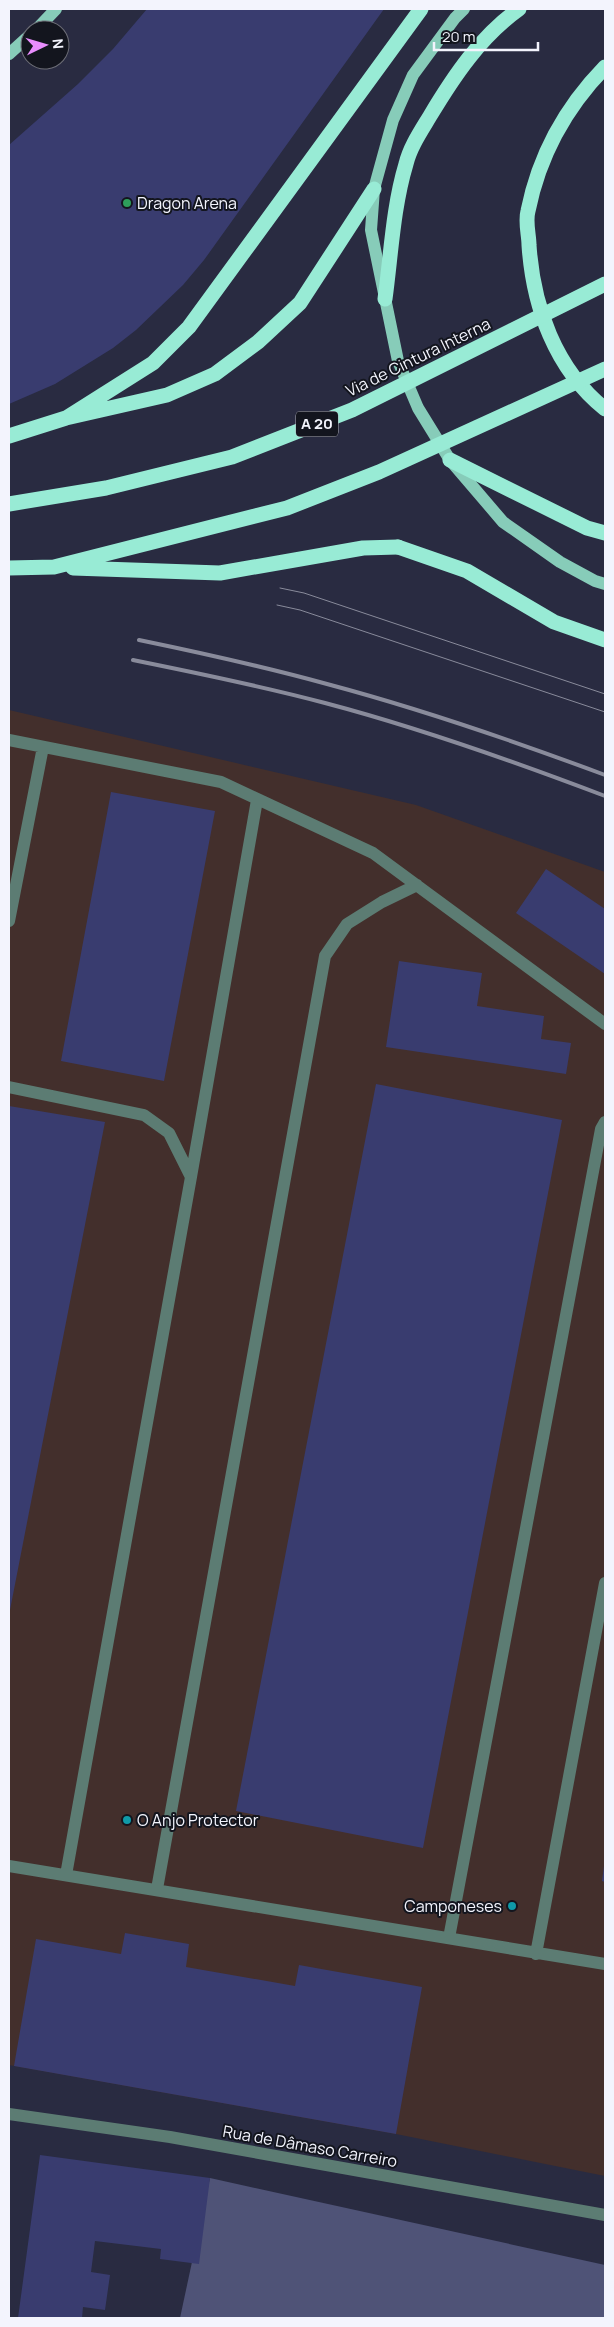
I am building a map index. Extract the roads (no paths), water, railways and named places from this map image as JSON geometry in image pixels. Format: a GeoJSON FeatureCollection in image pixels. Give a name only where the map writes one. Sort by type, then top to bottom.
{"type":"FeatureCollection","features":[{"type":"Feature","properties":{"kind":"highway"},"geometry":{"type":"LineString","coordinates":[[66,418],[153,363],[189,327],[421,9]]}},
{"type":"Feature","properties":{"kind":"highway"},"geometry":{"type":"LineString","coordinates":[[385,299],[398,198],[406,162],[420,133],[453,78],[474,51],[503,20],[519,9]]}},
{"type":"Feature","properties":{"kind":"highway"},"geometry":{"type":"LineString","coordinates":[[605,67],[584,88],[546,149],[527,213],[531,275],[543,321],[568,370],[605,408]]}},
{"type":"Feature","properties":{"kind":"highway"},"geometry":{"type":"LineString","coordinates":[[9,436],[66,418],[167,395],[215,374],[258,342],[300,303],[374,188]]}},
{"type":"Feature","properties":{"kind":"highway","name":"Via de Cintura Interna"},"geometry":{"type":"LineString","coordinates":[[9,504],[106,488],[232,457],[352,410],[605,284]]}},
{"type":"Feature","properties":{"kind":"highway"},"geometry":{"type":"LineString","coordinates":[[54,567],[287,508],[379,472],[605,369]]}},
{"type":"Feature","properties":{"kind":"highway"},"geometry":{"type":"LineString","coordinates":[[450,460],[587,528],[605,533]]}},
{"type":"Feature","properties":{"kind":"highway"},"geometry":{"type":"LineString","coordinates":[[9,568],[54,567],[220,573],[363,548],[398,547],[467,571],[554,622],[605,640]]}},
{"type":"Feature","properties":{"kind":"main road"},"geometry":{"type":"LineString","coordinates":[[46,20],[56,9]]}},
{"type":"Feature","properties":{"kind":"main road"},"geometry":{"type":"LineString","coordinates":[[459,12],[413,75],[393,120],[374,188],[371,230],[398,361],[418,408],[450,460],[504,522],[560,562],[595,581],[605,584]]}},
{"type":"Feature","properties":{"kind":"main road"},"geometry":{"type":"LineString","coordinates":[[9,54],[20,44]]}},
{"type":"Feature","properties":{"kind":"street"},"geometry":{"type":"LineString","coordinates":[[9,740],[221,782],[373,854],[605,1024]]}},
{"type":"Feature","properties":{"kind":"street"},"geometry":{"type":"LineString","coordinates":[[9,921],[44,747]]}},
{"type":"Feature","properties":{"kind":"street"},"geometry":{"type":"LineString","coordinates":[[66,1875],[192,1177],[257,800]]}},
{"type":"Feature","properties":{"kind":"street"},"geometry":{"type":"LineString","coordinates":[[157,1889],[325,956],[347,924],[382,902],[417,885]]}},
{"type":"Feature","properties":{"kind":"street"},"geometry":{"type":"LineString","coordinates":[[9,1087],[144,1115],[169,1133],[192,1177]]}},
{"type":"Feature","properties":{"kind":"street"},"geometry":{"type":"LineString","coordinates":[[448,1938],[601,1129],[605,1122]]}},
{"type":"Feature","properties":{"kind":"street"},"geometry":{"type":"LineString","coordinates":[[536,1954],[605,1583]]}},
{"type":"Feature","properties":{"kind":"street"},"geometry":{"type":"LineString","coordinates":[[9,1866],[605,1964]]}},
{"type":"Feature","properties":{"kind":"street","name":"Rua de Dâmaso Carreiro"},"geometry":{"type":"LineString","coordinates":[[9,2114],[170,2137],[605,2215]]}},
{"type":"Feature","properties":{"kind":"tram line"},"geometry":{"type":"LineString","coordinates":[[280,588],[304,593],[605,694]]}},
{"type":"Feature","properties":{"kind":"tram line"},"geometry":{"type":"LineString","coordinates":[[277,605],[300,610],[605,712]]}},
{"type":"Feature","properties":{"kind":"railway"},"geometry":{"type":"LineString","coordinates":[[139,640],[257,666],[397,704],[467,726],[605,775]]}},
{"type":"Feature","properties":{"kind":"railway"},"geometry":{"type":"LineString","coordinates":[[133,660],[253,685],[396,723],[536,770],[605,796]]}},
{"type":"Feature","properties":{"kind":"place","name":"Dragon Arena"},"geometry":{"type":"Point","coordinates":[127,203]}},
{"type":"Feature","properties":{"kind":"place","name":"O Anjo Protector"},"geometry":{"type":"Point","coordinates":[127,1820]}},
{"type":"Feature","properties":{"kind":"place","name":"Camponeses"},"geometry":{"type":"Point","coordinates":[512,1906]}}]}
